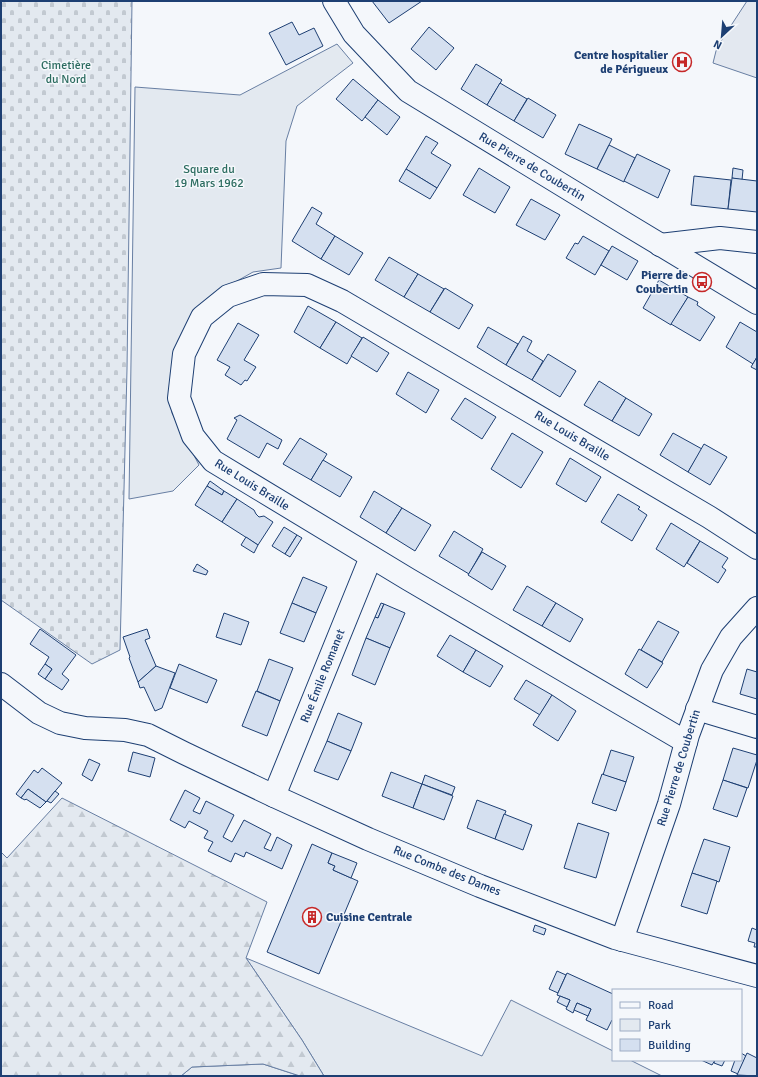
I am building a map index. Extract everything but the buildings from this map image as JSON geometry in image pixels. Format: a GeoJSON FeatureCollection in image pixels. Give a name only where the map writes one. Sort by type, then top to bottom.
{"type":"FeatureCollection","features":[{"type":"Feature","properties":{"kind":"street","name":"Rue Pierre de Coubertin"},"geometry":{"type":"LineString","coordinates":[[334,1],[354,34],[408,91],[757,303]]}},
{"type":"Feature","properties":{"kind":"street"},"geometry":{"type":"LineString","coordinates":[[660,245],[720,238],[757,242]]}},
{"type":"Feature","properties":{"kind":"street","name":"Rue Louis Braille"},"geometry":{"type":"LineString","coordinates":[[686,742],[371,557],[213,462],[193,436],[179,398],[184,354],[202,317],[228,296],[263,284],[307,285],[342,301],[709,517],[757,548]]}},
{"type":"Feature","properties":{"kind":"street","name":"Rue Émile Romanet"},"geometry":{"type":"LineString","coordinates":[[274,796],[371,557]]}},
{"type":"Feature","properties":{"kind":"street","name":"Rue Pierre de Coubertin"},"geometry":{"type":"LineString","coordinates":[[622,940],[669,804],[686,742],[712,670],[731,637],[757,608]]}},
{"type":"Feature","properties":{"kind":"street","name":"Rue Combe des Dames"},"geometry":{"type":"LineString","coordinates":[[1,684],[39,713],[60,724],[84,728],[125,730],[148,735],[368,840],[480,886],[622,940],[757,976]]}},
{"type":"Feature","properties":{"kind":"street"},"geometry":{"type":"LineString","coordinates":[[697,709],[757,727]]}},
{"type":"Feature","properties":{"kind":"green space","name":"Cimetière du Nord"},"geometry":{"type":"Polygon","coordinates":[[[1,1],[132,1],[127,369],[120,650],[92,664],[1,600],[1,1]]]}},
{"type":"Feature","properties":{"kind":"green space","name":"Square du 19 Mars 1962"},"geometry":{"type":"Polygon","coordinates":[[[337,44],[353,63],[297,106],[286,141],[281,268],[253,272],[221,290],[172,372],[172,413],[199,465],[173,491],[129,499],[135,87],[240,95],[337,44]]]}},
{"type":"Feature","properties":{"kind":"green space"},"geometry":{"type":"Polygon","coordinates":[[[62,798],[267,902],[246,958],[302,1040],[324,1076],[300,1076],[263,1064],[192,1067],[181,1076],[1,1076],[1,852],[7,858],[62,798]]]}},
{"type":"Feature","properties":{"kind":"green space"},"geometry":{"type":"Polygon","coordinates":[[[246,958],[482,1056],[511,1000],[612,1050],[612,1061],[632,1061],[662,1076],[324,1076],[302,1040],[246,958]]]}},
{"type":"Feature","properties":{"kind":"green space"},"geometry":{"type":"Polygon","coordinates":[[[263,1064],[300,1076],[181,1076],[192,1067],[263,1064]]]}},
{"type":"Feature","properties":{"kind":"shaded area"},"geometry":{"type":"Polygon","coordinates":[[[747,1],[757,1],[757,78],[713,63],[717,47],[747,1]]]}},
{"type":"Feature","properties":{"kind":"place","name":"Centre hospitalier de Périgueux"},"geometry":{"type":"Point","coordinates":[682,62]}},
{"type":"Feature","properties":{"kind":"place","name":"Pierre de Coubertin"},"geometry":{"type":"Point","coordinates":[702,282]}},
{"type":"Feature","properties":{"kind":"place","name":"Cuisine Centrale"},"geometry":{"type":"Point","coordinates":[312,917]}}]}
